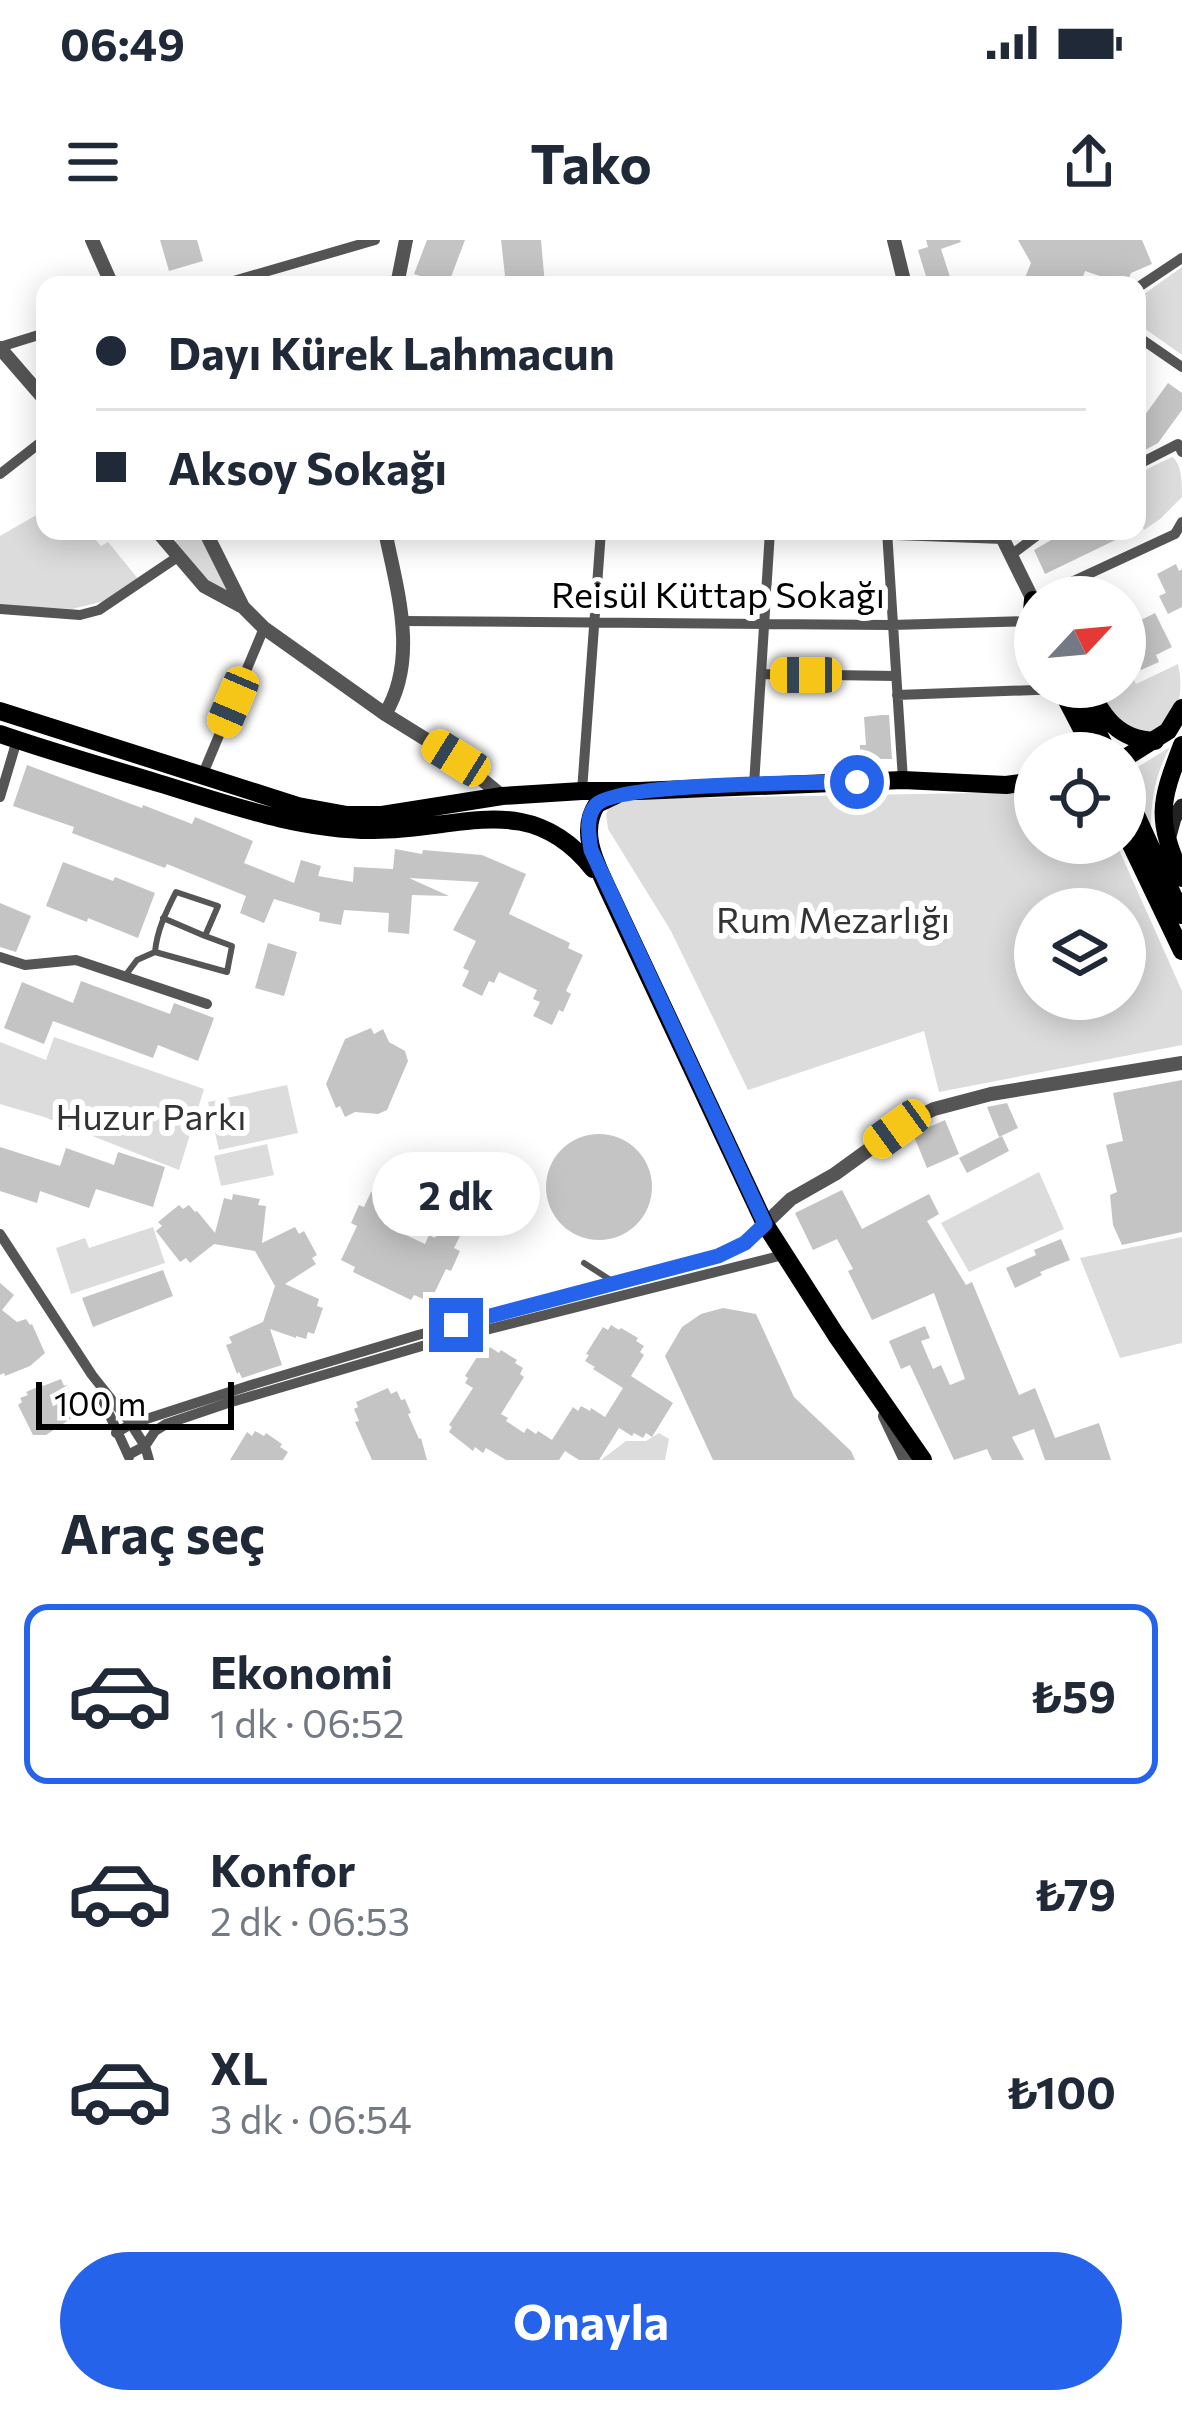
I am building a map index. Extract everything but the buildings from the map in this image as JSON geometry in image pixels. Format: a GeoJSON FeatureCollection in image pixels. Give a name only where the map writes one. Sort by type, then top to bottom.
{"type":"FeatureCollection","features":[{"type":"Feature","properties":{"kind":"main road"},"geometry":{"type":"LineString","coordinates":[[1098,708],[1124,733],[1140,741],[1155,741]]}},
{"type":"Feature","properties":{"kind":"main road"},"geometry":{"type":"LineString","coordinates":[[1146,746],[1168,731],[1182,708]]}},
{"type":"Feature","properties":{"kind":"main road"},"geometry":{"type":"LineString","coordinates":[[0,711],[298,806],[347,815],[582,791],[903,780],[1014,784]]}},
{"type":"Feature","properties":{"kind":"main road"},"geometry":{"type":"LineString","coordinates":[[8,737],[273,818],[308,824],[373,830],[545,821],[554,814],[548,802],[512,796]]}},
{"type":"Feature","properties":{"kind":"main road"},"geometry":{"type":"LineString","coordinates":[[1182,745],[1162,802],[1167,843],[1182,878]]}},
{"type":"Feature","properties":{"kind":"main road"},"geometry":{"type":"LineString","coordinates":[[639,791],[597,804],[590,815],[591,850],[765,1224],[923,1460]]}},
{"type":"Feature","properties":{"kind":"main road"},"geometry":{"type":"LineString","coordinates":[[1167,843],[1182,806]]}},
{"type":"Feature","properties":{"kind":"main road"},"geometry":{"type":"LineString","coordinates":[[523,820],[567,841],[612,898]]}},
{"type":"Feature","properties":{"kind":"main road"},"geometry":{"type":"LineString","coordinates":[[1146,837],[1182,915]]}},
{"type":"Feature","properties":{"kind":"main road"},"geometry":{"type":"LineString","coordinates":[[1140,864],[1182,951]]}},
{"type":"Feature","properties":{"kind":"street"},"geometry":{"type":"LineString","coordinates":[[92,240],[108,276]]}},
{"type":"Feature","properties":{"kind":"street"},"geometry":{"type":"LineString","coordinates":[[251,276],[375,240]]}},
{"type":"Feature","properties":{"kind":"street"},"geometry":{"type":"LineString","coordinates":[[400,276],[406,240]]}},
{"type":"Feature","properties":{"kind":"street"},"geometry":{"type":"LineString","coordinates":[[894,240],[902,276]]}},
{"type":"Feature","properties":{"kind":"street"},"geometry":{"type":"LineString","coordinates":[[1146,282],[1182,258]]}},
{"type":"Feature","properties":{"kind":"street"},"geometry":{"type":"LineString","coordinates":[[36,336],[0,348],[36,390]]}},
{"type":"Feature","properties":{"kind":"street"},"geometry":{"type":"LineString","coordinates":[[1146,342],[1182,367]]}},
{"type":"Feature","properties":{"kind":"street"},"geometry":{"type":"LineString","coordinates":[[1146,460],[1178,444],[1182,452]]}},
{"type":"Feature","properties":{"kind":"street"},"geometry":{"type":"LineString","coordinates":[[0,474],[36,446]]}},
{"type":"Feature","properties":{"kind":"street"},"geometry":{"type":"LineString","coordinates":[[1094,576],[1175,533],[1182,522]]}},
{"type":"Feature","properties":{"kind":"street"},"geometry":{"type":"LineString","coordinates":[[165,540],[204,586],[243,607],[264,628],[385,714],[512,796]]}},
{"type":"Feature","properties":{"kind":"street"},"geometry":{"type":"LineString","coordinates":[[210,540],[243,607]]}},
{"type":"Feature","properties":{"kind":"street"},"geometry":{"type":"LineString","coordinates":[[385,714],[398,692],[404,621],[387,540]]}},
{"type":"Feature","properties":{"kind":"street"},"geometry":{"type":"LineString","coordinates":[[582,791],[601,540]]}},
{"type":"Feature","properties":{"kind":"street"},"geometry":{"type":"LineString","coordinates":[[754,785],[769,540]]}},
{"type":"Feature","properties":{"kind":"street"},"geometry":{"type":"LineString","coordinates":[[887,540],[903,780]]}},
{"type":"Feature","properties":{"kind":"street"},"geometry":{"type":"LineString","coordinates":[[1004,540],[1021,576]]}},
{"type":"Feature","properties":{"kind":"street"},"geometry":{"type":"LineString","coordinates":[[1011,555],[1031,540]]}},
{"type":"Feature","properties":{"kind":"street"},"geometry":{"type":"LineString","coordinates":[[0,609],[80,614],[99,610],[178,556]]}},
{"type":"Feature","properties":{"kind":"street","name":"Reisül Küttap Sokağı"},"geometry":{"type":"LineString","coordinates":[[404,621],[892,625],[1014,610]]}},
{"type":"Feature","properties":{"kind":"street"},"geometry":{"type":"LineString","coordinates":[[202,776],[264,628]]}},
{"type":"Feature","properties":{"kind":"street"},"geometry":{"type":"LineString","coordinates":[[761,674],[896,676]]}},
{"type":"Feature","properties":{"kind":"street"},"geometry":{"type":"LineString","coordinates":[[897,695],[1014,690]]}},
{"type":"Feature","properties":{"kind":"street"},"geometry":{"type":"LineString","coordinates":[[0,796],[8,737]]}},
{"type":"Feature","properties":{"kind":"street"},"geometry":{"type":"LineString","coordinates":[[0,957],[25,965],[76,960],[207,1004]]}},
{"type":"Feature","properties":{"kind":"street"},"geometry":{"type":"LineString","coordinates":[[116,1433],[251,1384],[718,1256],[745,1243],[791,1199],[934,1109],[992,1094],[1182,1063]]}},
{"type":"Feature","properties":{"kind":"street"},"geometry":{"type":"LineString","coordinates":[[2,1238],[92,1376],[131,1424],[149,1460]]}},
{"type":"Feature","properties":{"kind":"street"},"geometry":{"type":"LineString","coordinates":[[92,1376],[129,1458],[166,1424],[227,1403],[422,1346],[783,1255]]}},
{"type":"Feature","properties":{"kind":"street"},"geometry":{"type":"LineString","coordinates":[[869,1385],[907,1460]]}},
{"type":"Feature","properties":{"kind":"lane"},"geometry":{"type":"LineString","coordinates":[[155,952],[157,934],[176,892],[218,906],[205,936]]}},
{"type":"Feature","properties":{"kind":"lane"},"geometry":{"type":"LineString","coordinates":[[125,976],[137,960],[155,952],[227,972],[232,946],[163,918]]}},
{"type":"Feature","properties":{"kind":"lane"},"geometry":{"type":"LineString","coordinates":[[584,1263],[615,1283]]}},
{"type":"Feature","properties":{"kind":"green space"},"geometry":{"type":"Polygon","coordinates":[[[1182,267],[1182,355],[1146,329],[1146,293],[1182,267]]]}},
{"type":"Feature","properties":{"kind":"green space"},"geometry":{"type":"Polygon","coordinates":[[[1172,457],[1180,469],[1182,497],[1146,529],[1146,470],[1172,457]]]}},
{"type":"Feature","properties":{"kind":"green space"},"geometry":{"type":"Polygon","coordinates":[[[36,515],[36,540],[96,540],[101,546],[108,542],[139,580],[105,601],[72,609],[0,605],[0,536],[36,515]]]}},
{"type":"Feature","properties":{"kind":"green space"},"geometry":{"type":"Polygon","coordinates":[[[206,540],[235,598],[206,583],[171,543],[206,540]]]}},
{"type":"Feature","properties":{"kind":"green space"},"geometry":{"type":"Polygon","coordinates":[[[1178,664],[1180,693],[1174,715],[1165,726],[1146,734],[1114,719],[1107,708],[1146,708],[1146,679],[1178,664]]]}},
{"type":"Feature","properties":{"kind":"green space"},"geometry":{"type":"Polygon","coordinates":[[[1170,747],[1155,786],[1151,827],[1146,819],[1146,762],[1170,747]]]}},
{"type":"Feature","properties":{"kind":"green space","name":"Rum Mezarlığı"},"geometry":{"type":"Polygon","coordinates":[[[1014,792],[1014,864],[1125,864],[1136,888],[1014,888],[1014,1020],[1146,1020],[1146,910],[1182,991],[1182,1045],[939,1092],[924,1031],[748,1090],[671,931],[608,829],[610,804],[630,799],[1014,792]]]}},
{"type":"Feature","properties":{"kind":"green space","name":"Huzur Parkı"},"geometry":{"type":"Polygon","coordinates":[[[54,1037],[204,1089],[179,1170],[0,1104],[0,1042],[46,1060],[54,1037]]]}},
{"type":"Feature","properties":{"kind":"green space"},"geometry":{"type":"Polygon","coordinates":[[[287,1085],[298,1133],[219,1150],[208,1102],[287,1085]]]}},
{"type":"Feature","properties":{"kind":"green space"},"geometry":{"type":"Polygon","coordinates":[[[267,1144],[274,1175],[221,1186],[214,1156],[267,1144]]]}},
{"type":"Feature","properties":{"kind":"green space"},"geometry":{"type":"Polygon","coordinates":[[[1039,1172],[1064,1229],[969,1272],[941,1223],[1039,1172]]]}},
{"type":"Feature","properties":{"kind":"green space"},"geometry":{"type":"Polygon","coordinates":[[[153,1227],[165,1263],[71,1294],[56,1248],[85,1238],[89,1248],[153,1227]]]}},
{"type":"Feature","properties":{"kind":"green space"},"geometry":{"type":"Polygon","coordinates":[[[1182,1237],[1182,1343],[1120,1358],[1080,1258],[1182,1237]]]}},
{"type":"Feature","properties":{"kind":"green space"},"geometry":{"type":"Polygon","coordinates":[[[659,1433],[669,1439],[665,1460],[601,1460],[626,1441],[646,1441],[659,1433]]]}},
{"type":"Feature","properties":{"kind":"route"},"geometry":{"type":"LineString","coordinates":[[456,1325],[718,1256],[745,1243],[765,1224],[591,850],[592,810],[603,800],[639,791],[857,782]]}}]}
